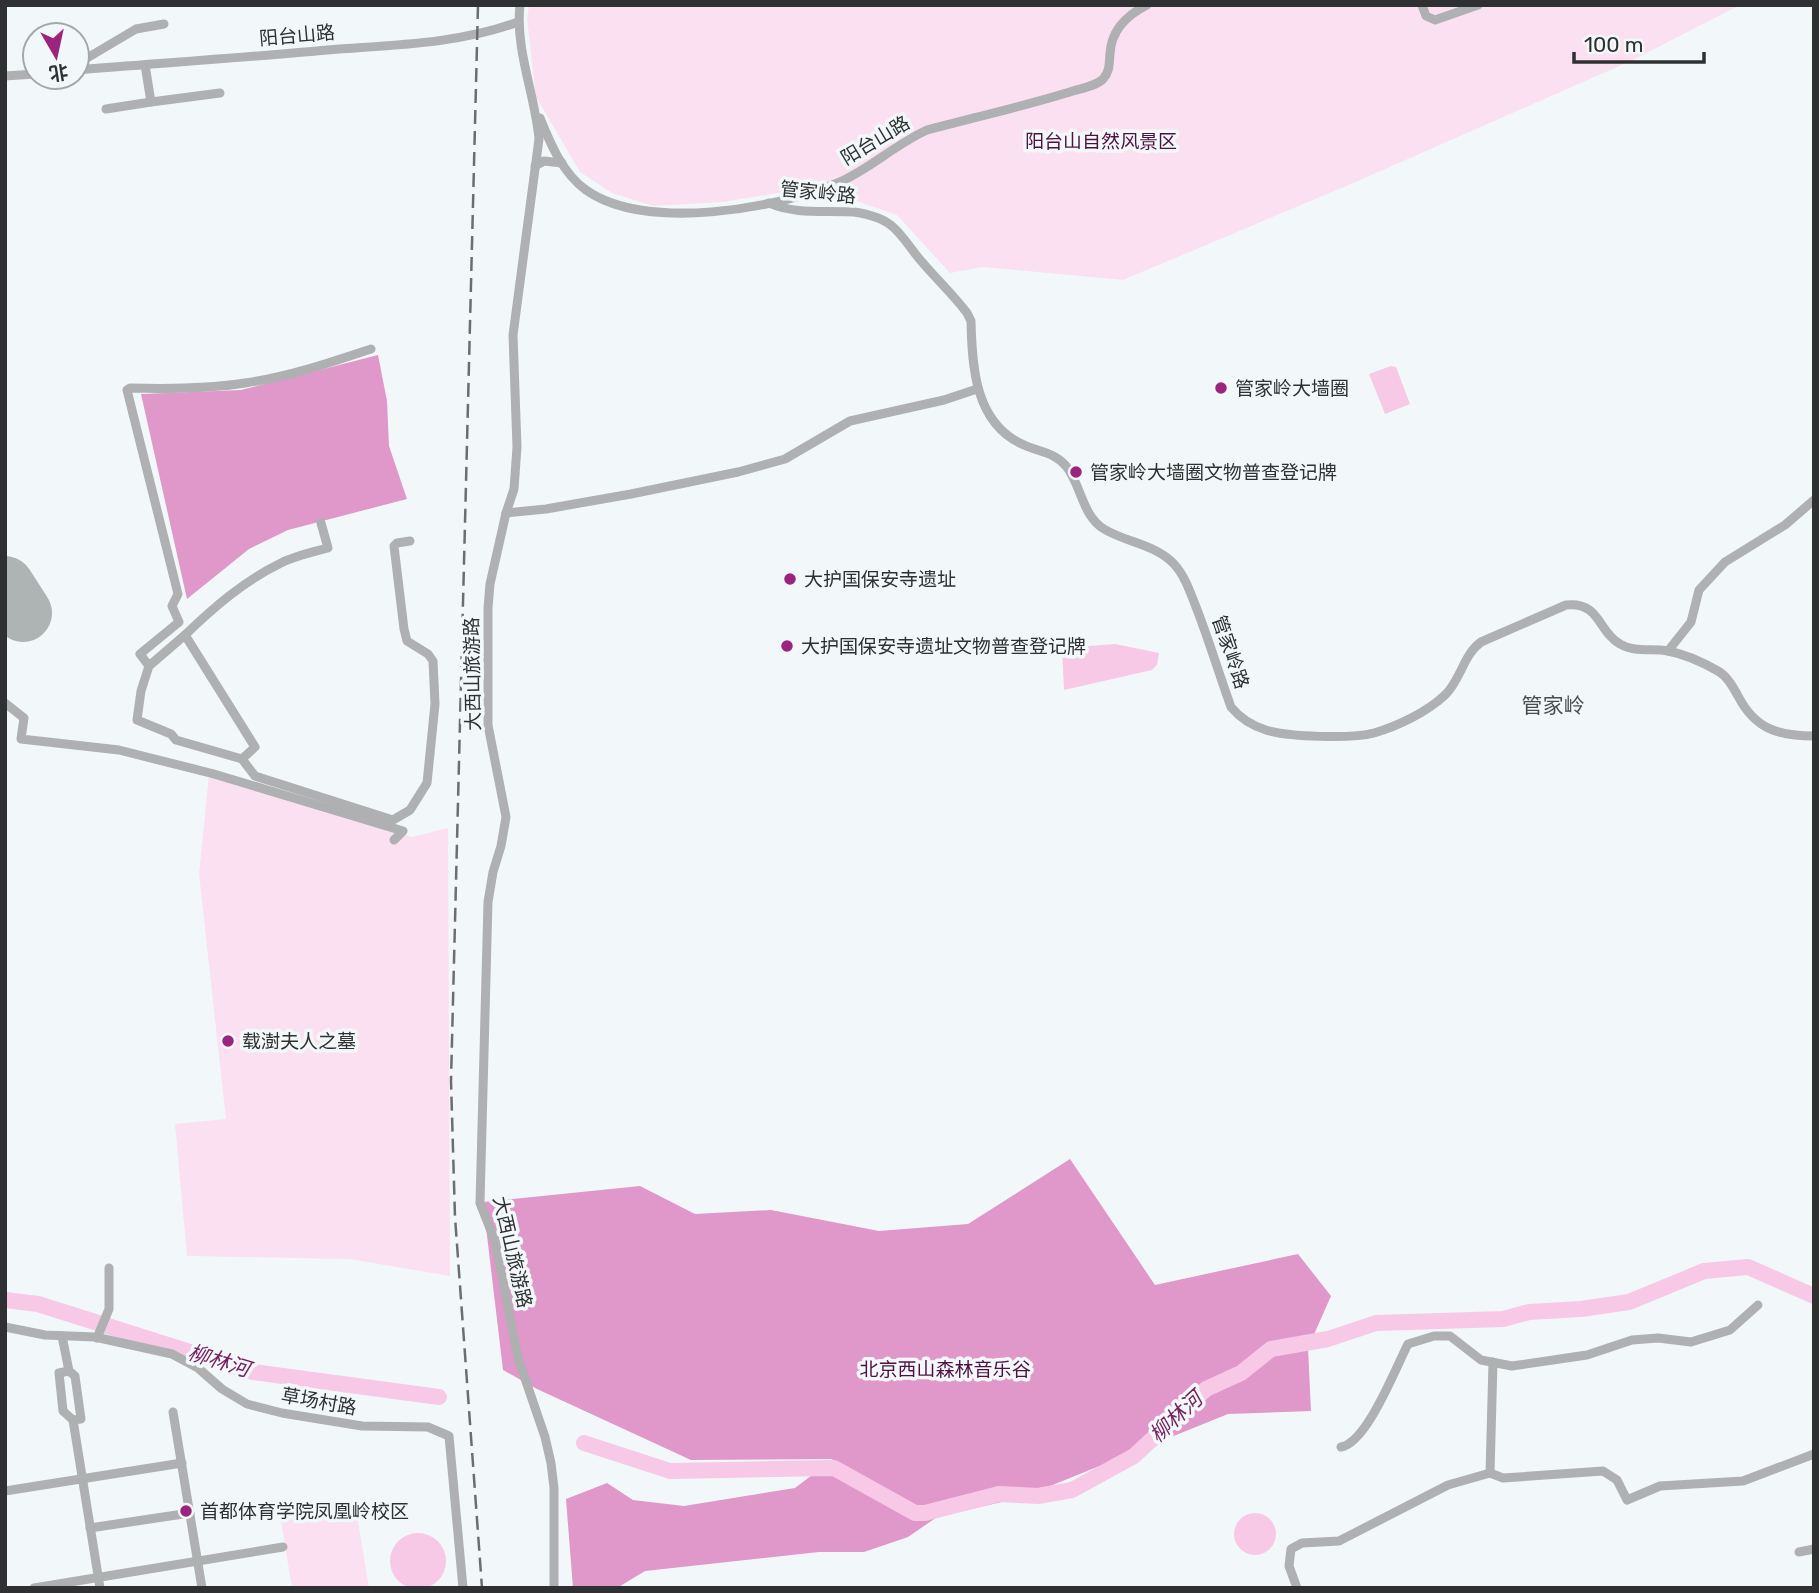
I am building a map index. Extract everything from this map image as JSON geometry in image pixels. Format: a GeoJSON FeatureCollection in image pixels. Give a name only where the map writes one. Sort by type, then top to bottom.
{"type":"FeatureCollection","features":[{"type":"Feature","properties":{"kind":"street","name":"大西山旅游路"},"geometry":{"type":"LineString","coordinates":[[520,5],[518,22],[525,69],[536,109],[539,139],[513,335],[516,471],[490,584],[488,608],[488,724],[506,817],[492,872],[488,902],[480,1203],[495,1241],[519,1358],[551,1463],[554,1488],[554,1588]]}},
{"type":"Feature","properties":{"kind":"street","name":"阳台山路"},"geometry":{"type":"LineString","coordinates":[[536,109],[548,139],[562,163],[585,190],[601,198],[639,211],[660,214],[691,214],[769,203],[813,192],[841,181],[872,166],[911,137],[927,130],[1049,99],[1098,83],[1110,68],[1110,48],[1116,31],[1128,17],[1147,5]]}},
{"type":"Feature","properties":{"kind":"street"},"geometry":{"type":"LineString","coordinates":[[1422,5],[1426,16],[1435,20],[1478,5]]}},
{"type":"Feature","properties":{"kind":"street","name":"阳台山路"},"geometry":{"type":"LineString","coordinates":[[91,69],[406,44],[465,35],[518,22]]}},
{"type":"Feature","properties":{"kind":"street"},"geometry":{"type":"LineString","coordinates":[[91,56],[136,29],[164,24]]}},
{"type":"Feature","properties":{"kind":"street"},"geometry":{"type":"LineString","coordinates":[[145,65],[151,102]]}},
{"type":"Feature","properties":{"kind":"street"},"geometry":{"type":"LineString","coordinates":[[106,108],[220,93]]}},
{"type":"Feature","properties":{"kind":"street"},"geometry":{"type":"LineString","coordinates":[[535,166],[544,161],[562,163]]}},
{"type":"Feature","properties":{"kind":"street","name":"管家岭路"},"geometry":{"type":"LineString","coordinates":[[769,203],[779,208],[812,212],[854,212],[873,216],[891,226],[967,313],[971,321],[978,389],[990,418],[1008,437],[1026,446],[1049,452],[1066,466],[1101,528],[1146,545],[1174,564],[1190,591],[1231,707],[1239,716],[1267,731],[1355,736],[1393,726],[1444,696],[1456,683],[1473,648],[1481,642],[1566,605],[1587,608],[1598,617],[1618,643],[1637,649],[1668,651],[1721,673],[1732,686],[1745,710],[1767,729],[1814,736]]}},
{"type":"Feature","properties":{"kind":"street"},"geometry":{"type":"LineString","coordinates":[[149,666],[140,654],[179,622],[172,606],[178,594],[127,390],[244,383],[302,372],[371,349]]}},
{"type":"Feature","properties":{"kind":"street"},"geometry":{"type":"LineString","coordinates":[[506,513],[546,509],[738,472],[785,459],[850,421],[944,400],[978,389]]}},
{"type":"Feature","properties":{"kind":"street"},"geometry":{"type":"LineString","coordinates":[[1668,651],[1691,622],[1699,590],[1725,562],[1785,525],[1814,500]]}},
{"type":"Feature","properties":{"kind":"street"},"geometry":{"type":"LineString","coordinates":[[321,523],[328,548],[283,561],[251,579],[219,603],[149,666],[141,691],[137,720],[171,734],[176,740],[242,759],[255,776],[393,820],[410,810],[427,783],[435,704],[433,661],[428,654],[407,641],[404,629],[394,546],[410,541]]}},
{"type":"Feature","properties":{"kind":"street"},"geometry":{"type":"LineString","coordinates":[[185,635],[255,747],[242,759]]}},
{"type":"Feature","properties":{"kind":"street"},"geometry":{"type":"LineString","coordinates":[[5,703],[24,718],[22,739],[119,750],[214,774],[403,831],[394,841]]}},
{"type":"Feature","properties":{"kind":"street"},"geometry":{"type":"LineString","coordinates":[[98,1335],[109,1308],[109,1268]]}},
{"type":"Feature","properties":{"kind":"street"},"geometry":{"type":"LineString","coordinates":[[1341,1447],[1348,1446],[1361,1432],[1408,1344],[1434,1336],[1450,1336],[1481,1360],[1512,1366],[1587,1355],[1632,1340],[1658,1338],[1691,1342],[1730,1330],[1758,1305]]}},
{"type":"Feature","properties":{"kind":"street","name":"草场村路"},"geometry":{"type":"LineString","coordinates":[[5,1326],[45,1335],[98,1335],[172,1354],[198,1368],[222,1389],[247,1404],[282,1413],[362,1426],[428,1427],[449,1436],[463,1588]]}},
{"type":"Feature","properties":{"kind":"street"},"geometry":{"type":"LineString","coordinates":[[62,1336],[69,1371],[75,1376],[81,1419],[73,1420]]}},
{"type":"Feature","properties":{"kind":"street"},"geometry":{"type":"LineString","coordinates":[[1490,1472],[1493,1362]]}},
{"type":"Feature","properties":{"kind":"street"},"geometry":{"type":"LineString","coordinates":[[69,1371],[58,1373],[63,1411],[73,1420],[100,1588]]}},
{"type":"Feature","properties":{"kind":"street"},"geometry":{"type":"LineString","coordinates":[[173,1412],[202,1588]]}},
{"type":"Feature","properties":{"kind":"street"},"geometry":{"type":"LineString","coordinates":[[1297,1588],[1289,1566],[1290,1549],[1302,1544],[1339,1541],[1377,1519],[1448,1485],[1490,1472],[1503,1478],[1603,1471],[1617,1480],[1626,1500],[1660,1486],[1743,1481],[1814,1454]]}},
{"type":"Feature","properties":{"kind":"street"},"geometry":{"type":"LineString","coordinates":[[5,1492],[182,1463]]}},
{"type":"Feature","properties":{"kind":"street"},"geometry":{"type":"LineString","coordinates":[[90,1528],[190,1513]]}},
{"type":"Feature","properties":{"kind":"street"},"geometry":{"type":"LineString","coordinates":[[34,1588],[283,1546]]}},
{"type":"Feature","properties":{"kind":"street"},"geometry":{"type":"LineString","coordinates":[[1799,1552],[1814,1549]]}},
{"type":"Feature","properties":{"kind":"green space","name":"阳台山自然风景区"},"geometry":{"type":"Polygon","coordinates":[[[529,5],[1740,5],[1633,60],[1351,184],[1123,280],[983,267],[950,273],[897,215],[815,187],[723,202],[653,206],[612,193],[580,172],[536,97],[527,19],[529,5]]]}},
{"type":"Feature","properties":{"kind":"green space"},"geometry":{"type":"Polygon","coordinates":[[[378,355],[387,401],[389,446],[407,499],[288,530],[249,549],[187,599],[141,394],[241,390],[378,355]]]}},
{"type":"Feature","properties":{"kind":"green space"},"geometry":{"type":"Polygon","coordinates":[[[209,775],[412,837],[448,828],[450,1276],[349,1259],[187,1256],[175,1124],[226,1119],[199,874],[209,775]]]}},
{"type":"Feature","properties":{"kind":"green space","name":"北京西山森林音乐谷"},"geometry":{"type":"Polygon","coordinates":[[[1070,1159],[1155,1285],[1298,1254],[1331,1296],[1308,1348],[1311,1411],[1228,1414],[1023,1497],[937,1517],[908,1537],[864,1552],[819,1552],[645,1571],[617,1588],[573,1588],[566,1499],[607,1483],[633,1500],[684,1506],[795,1488],[833,1459],[691,1460],[537,1389],[503,1370],[483,1202],[640,1186],[695,1214],[771,1210],[879,1231],[968,1224],[1070,1159]]]}},
{"type":"Feature","properties":{"kind":"green space"},"geometry":{"type":"Polygon","coordinates":[[[356,1509],[369,1588],[292,1588],[281,1521],[356,1509]]]}},
{"type":"Feature","properties":{"kind":"shaded area"},"geometry":{"type":"Polygon","coordinates":[[[1391,366],[1396,367],[1410,404],[1385,414],[1369,374],[1391,366]]]}},
{"type":"Feature","properties":{"kind":"shaded area"},"geometry":{"type":"Polygon","coordinates":[[[1115,644],[1159,653],[1157,665],[1152,670],[1064,690],[1062,648],[1115,644]]]}},
{"type":"Feature","properties":{"kind":"shaded area"},"geometry":{"type":"Polygon","coordinates":[[[1255,1513],[1270,1519],[1276,1534],[1270,1549],[1255,1555],[1240,1549],[1234,1534],[1240,1519],[1255,1513]]]}},
{"type":"Feature","properties":{"kind":"shaded area"},"geometry":{"type":"Polygon","coordinates":[[[412,1533],[424,1533],[438,1541],[446,1555],[444,1572],[438,1581],[424,1589],[412,1589],[395,1577],[390,1567],[390,1555],[402,1538],[412,1533]]]}},
{"type":"Feature","properties":{"kind":"waterway","name":"柳林河"},"geometry":{"type":"LineString","coordinates":[[584,1443],[670,1471],[834,1468],[915,1513],[925,1513],[999,1494],[1038,1496],[1072,1490],[1134,1456],[1206,1389],[1241,1373],[1271,1349],[1328,1339],[1376,1323],[1503,1319],[1529,1312],[1581,1309],[1629,1302],[1704,1271],[1748,1267],[1814,1296]]}},
{"type":"Feature","properties":{"kind":"waterway","name":"柳林河"},"geometry":{"type":"LineString","coordinates":[[5,1300],[38,1304],[253,1372],[439,1397]]}},
{"type":"Feature","properties":{"kind":"runway"},"geometry":{"type":"LineString","coordinates":[[5,585],[23,613]]}},
{"type":"Feature","properties":{"kind":"railway"},"geometry":{"type":"LineString","coordinates":[[478,5],[451,1081],[455,1217],[482,1588]]}},
{"type":"Feature","properties":{"kind":"place","name":"管家岭大墙圈"},"geometry":{"type":"Point","coordinates":[1221,388]}},
{"type":"Feature","properties":{"kind":"place","name":"管家岭大墙圈文物普查登记牌"},"geometry":{"type":"Point","coordinates":[1076,472]}},
{"type":"Feature","properties":{"kind":"place","name":"大护国保安寺遗址"},"geometry":{"type":"Point","coordinates":[790,579]}},
{"type":"Feature","properties":{"kind":"place","name":"大护国保安寺遗址文物普查登记牌"},"geometry":{"type":"Point","coordinates":[787,646]}},
{"type":"Feature","properties":{"kind":"place","name":"载澍夫人之墓"},"geometry":{"type":"Point","coordinates":[228,1041]}},
{"type":"Feature","properties":{"kind":"place","name":"首都体育学院凤凰岭校区"},"geometry":{"type":"Point","coordinates":[186,1511]}},
{"type":"Feature","properties":{"kind":"district","name":"管家岭"},"geometry":{"type":"Point","coordinates":[1553,706]}}]}
